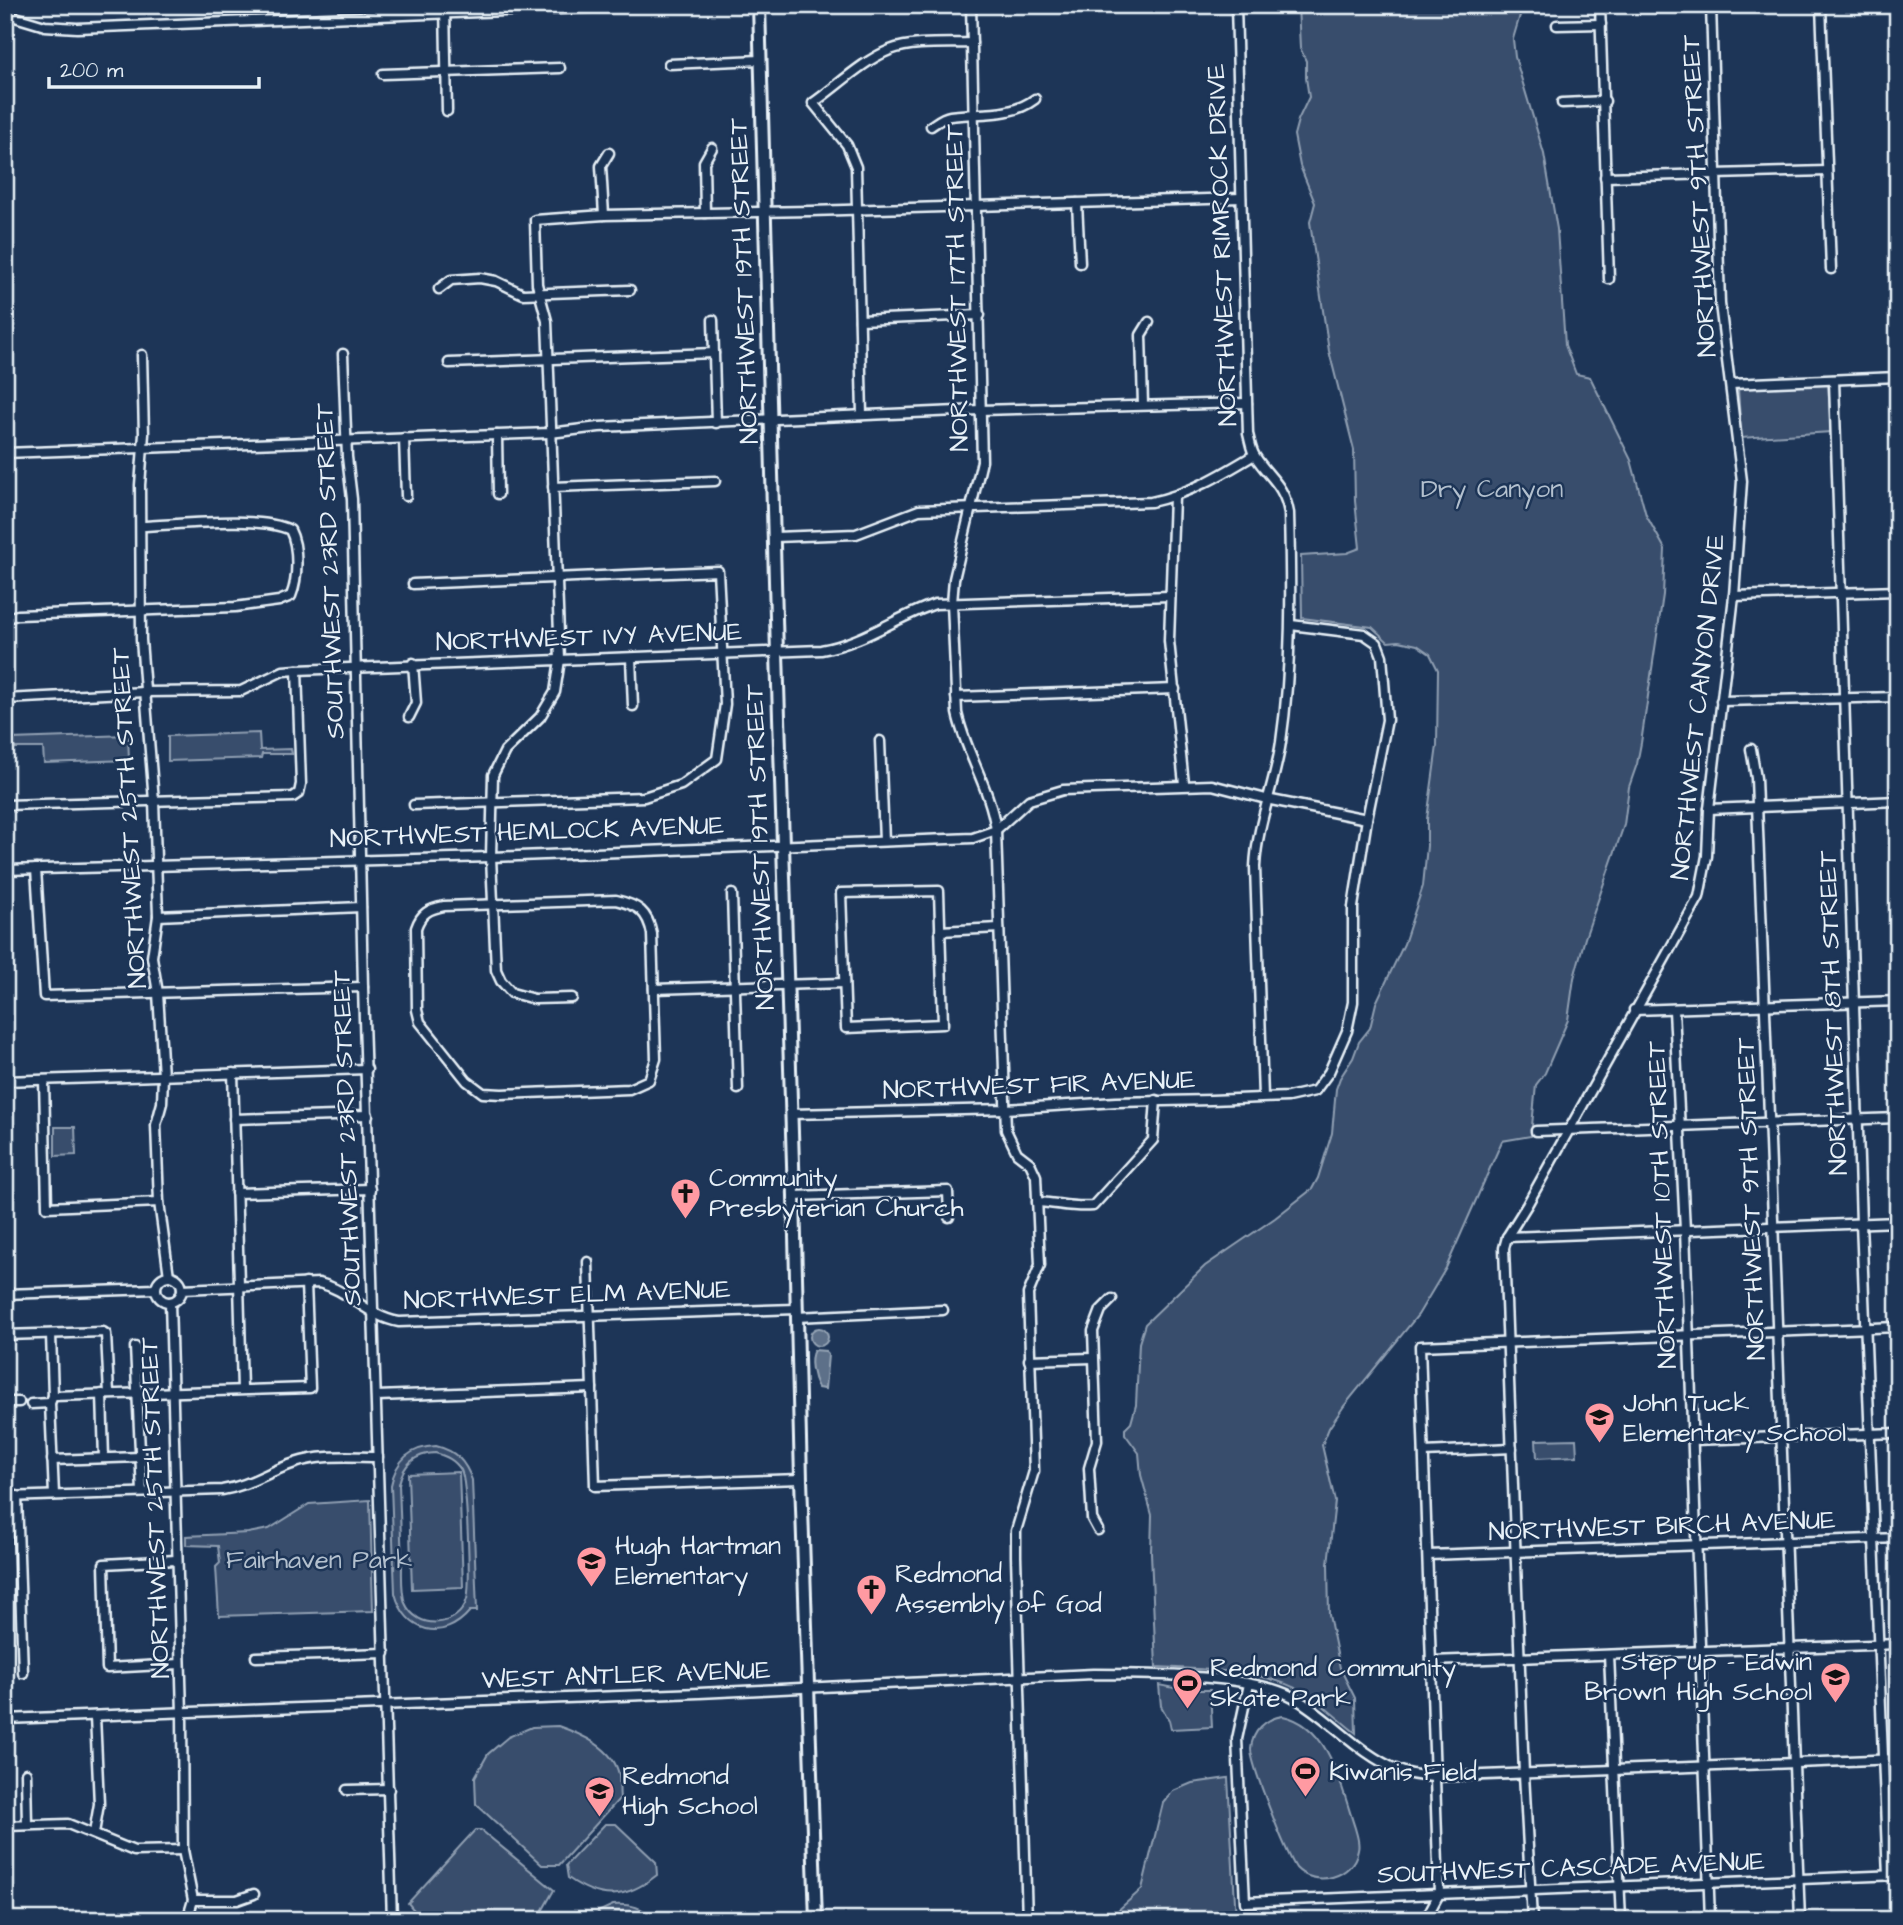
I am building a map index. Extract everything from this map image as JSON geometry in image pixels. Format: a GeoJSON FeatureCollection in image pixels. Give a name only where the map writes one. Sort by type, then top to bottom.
{"type":"FeatureCollection","features":[{"type":"Feature","properties":{"kind":"main road","name":"NORTHWEST 19TH STREET"},"geometry":{"type":"LineString","coordinates":[[759,5],[816,1920]]}},
{"type":"Feature","properties":{"kind":"street"},"geometry":{"type":"LineString","coordinates":[[5,15],[45,26],[77,28],[445,10],[656,5]]}},
{"type":"Feature","properties":{"kind":"street","name":"NORTHWEST 17TH STREET"},"geometry":{"type":"LineString","coordinates":[[971,5],[982,461],[958,556],[952,603],[956,698],[960,727],[991,801],[996,830],[1006,1130],[1017,1153],[1030,1163],[1036,1176],[1040,1265],[1028,1294],[1034,1471],[1016,1531],[1027,1920]]}},
{"type":"Feature","properties":{"kind":"street","name":"NORTHWEST RIMROCK DRIVE"},"geometry":{"type":"LineString","coordinates":[[1236,5],[1248,434],[1254,455],[1276,480],[1286,498],[1289,513],[1292,625],[1281,744],[1259,830],[1255,867],[1263,1097]]}},
{"type":"Feature","properties":{"kind":"street"},"geometry":{"type":"LineString","coordinates":[[1601,5],[1609,279]]}},
{"type":"Feature","properties":{"kind":"street","name":"NORTHWEST 9TH STREET"},"geometry":{"type":"LineString","coordinates":[[1711,5],[1721,315],[1731,384]]}},
{"type":"Feature","properties":{"kind":"street"},"geometry":{"type":"LineString","coordinates":[[1821,5],[1831,269]]}},
{"type":"Feature","properties":{"kind":"street"},"geometry":{"type":"LineString","coordinates":[[445,10],[447,111]]}},
{"type":"Feature","properties":{"kind":"street"},"geometry":{"type":"LineString","coordinates":[[1557,26],[1601,24]]}},
{"type":"Feature","properties":{"kind":"street"},"geometry":{"type":"LineString","coordinates":[[862,415],[856,167],[847,145],[813,103],[870,61],[890,50],[916,45],[972,43]]}},
{"type":"Feature","properties":{"kind":"street"},"geometry":{"type":"LineString","coordinates":[[668,64],[760,60]]}},
{"type":"Feature","properties":{"kind":"street"},"geometry":{"type":"LineString","coordinates":[[383,74],[560,68]]}},
{"type":"Feature","properties":{"kind":"street"},"geometry":{"type":"LineString","coordinates":[[931,126],[947,116],[1023,108],[1035,99]]}},
{"type":"Feature","properties":{"kind":"street"},"geometry":{"type":"LineString","coordinates":[[1562,103],[1605,102]]}},
{"type":"Feature","properties":{"kind":"street"},"geometry":{"type":"LineString","coordinates":[[705,213],[704,162],[712,148]]}},
{"type":"Feature","properties":{"kind":"street"},"geometry":{"type":"LineString","coordinates":[[604,215],[601,166],[609,153]]}},
{"type":"Feature","properties":{"kind":"street"},"geometry":{"type":"LineString","coordinates":[[1605,177],[1828,171]]}},
{"type":"Feature","properties":{"kind":"street"},"geometry":{"type":"LineString","coordinates":[[572,998],[534,999],[512,993],[501,981],[496,970],[491,857],[493,775],[505,751],[540,717],[555,692],[560,660],[547,321],[537,284],[535,220],[604,215],[1241,198]]}},
{"type":"Feature","properties":{"kind":"street"},"geometry":{"type":"LineString","coordinates":[[1077,203],[1080,263]]}},
{"type":"Feature","properties":{"kind":"street"},"geometry":{"type":"LineString","coordinates":[[439,289],[451,280],[481,278],[496,281],[523,294],[631,290]]}},
{"type":"Feature","properties":{"kind":"street"},"geometry":{"type":"LineString","coordinates":[[860,320],[980,315]]}},
{"type":"Feature","properties":{"kind":"street"},"geometry":{"type":"LineString","coordinates":[[713,320],[716,423]]}},
{"type":"Feature","properties":{"kind":"street"},"geometry":{"type":"LineString","coordinates":[[1143,405],[1141,335],[1149,322]]}},
{"type":"Feature","properties":{"kind":"street"},"geometry":{"type":"LineString","coordinates":[[449,363],[714,353]]}},
{"type":"Feature","properties":{"kind":"street","name":"SOUTHWEST 23RD STREET"},"geometry":{"type":"LineString","coordinates":[[343,354],[346,440],[352,499],[363,987],[392,1920]]}},
{"type":"Feature","properties":{"kind":"street","name":"NORTHWEST 25TH STREET"},"geometry":{"type":"LineString","coordinates":[[142,355],[144,448],[140,485],[141,610],[154,801],[158,916],[152,957],[158,993],[163,1076],[162,1103],[156,1125],[159,1202],[169,1276]]}},
{"type":"Feature","properties":{"kind":"street"},"geometry":{"type":"LineString","coordinates":[[1731,384],[1898,377]]}},
{"type":"Feature","properties":{"kind":"street","name":"NORTHWEST 8TH STREET"},"geometry":{"type":"LineString","coordinates":[[1834,380],[1853,1003],[1888,1876]]}},
{"type":"Feature","properties":{"kind":"street","name":"NORTHWEST CANYON DRIVE"},"geometry":{"type":"LineString","coordinates":[[1507,1237],[1699,897],[1707,856],[1709,809],[1734,596],[1742,481],[1731,384]]}},
{"type":"Feature","properties":{"kind":"street"},"geometry":{"type":"LineString","coordinates":[[5,453],[550,433],[586,428],[980,410],[1247,403]]}},
{"type":"Feature","properties":{"kind":"street"},"geometry":{"type":"LineString","coordinates":[[497,435],[498,494]]}},
{"type":"Feature","properties":{"kind":"street"},"geometry":{"type":"LineString","coordinates":[[404,438],[406,496]]}},
{"type":"Feature","properties":{"kind":"street"},"geometry":{"type":"LineString","coordinates":[[775,537],[856,534],[919,510],[1151,502],[1174,497],[1216,478],[1254,455]]}},
{"type":"Feature","properties":{"kind":"street"},"geometry":{"type":"LineString","coordinates":[[553,487],[715,481]]}},
{"type":"Feature","properties":{"kind":"street"},"geometry":{"type":"LineString","coordinates":[[1174,497],[1169,641],[1184,784]]}},
{"type":"Feature","properties":{"kind":"street"},"geometry":{"type":"LineString","coordinates":[[5,618],[19,615],[246,606],[279,601],[291,596],[295,577],[294,541],[289,530],[273,525],[237,523],[141,526]]}},
{"type":"Feature","properties":{"kind":"street"},"geometry":{"type":"LineString","coordinates":[[413,584],[718,571],[725,704],[718,759],[681,785],[644,797],[414,805]]}},
{"type":"Feature","properties":{"kind":"street"},"geometry":{"type":"LineString","coordinates":[[1734,596],[1898,591]]}},
{"type":"Feature","properties":{"kind":"street","name":"NORTHWEST IVY AVENUE"},"geometry":{"type":"LineString","coordinates":[[5,699],[145,692],[242,691],[283,671],[413,663],[777,653],[842,646],[920,609],[952,603],[1170,596]]}},
{"type":"Feature","properties":{"kind":"street","name":"NORTHWEST FIR AVENUE"},"geometry":{"type":"LineString","coordinates":[[792,1114],[1006,1109],[1156,1100],[1288,1097],[1315,1091],[1323,1082],[1347,1031],[1353,1002],[1353,907],[1387,720],[1382,656],[1377,643],[1364,634],[1292,625]]}},
{"type":"Feature","properties":{"kind":"street"},"geometry":{"type":"LineString","coordinates":[[631,658],[633,706]]}},
{"type":"Feature","properties":{"kind":"street"},"geometry":{"type":"LineString","coordinates":[[409,717],[416,703],[413,663]]}},
{"type":"Feature","properties":{"kind":"street"},"geometry":{"type":"LineString","coordinates":[[5,805],[281,798],[299,793],[302,774],[297,670]]}},
{"type":"Feature","properties":{"kind":"street"},"geometry":{"type":"LineString","coordinates":[[956,698],[1175,688]]}},
{"type":"Feature","properties":{"kind":"street"},"geometry":{"type":"LineString","coordinates":[[1721,701],[1898,696]]}},
{"type":"Feature","properties":{"kind":"street"},"geometry":{"type":"LineString","coordinates":[[880,741],[884,841]]}},
{"type":"Feature","properties":{"kind":"street","name":"NORTHWEST 9TH STREET"},"geometry":{"type":"LineString","coordinates":[[1751,749],[1756,778],[1800,1920]]}},
{"type":"Feature","properties":{"kind":"street","name":"NORTHWEST HEMLOCK AVENUE"},"geometry":{"type":"LineString","coordinates":[[5,870],[491,857],[973,838],[996,830],[1029,800],[1042,794],[1063,790],[1184,784],[1212,785],[1266,799],[1367,819]]}},
{"type":"Feature","properties":{"kind":"street"},"geometry":{"type":"LineString","coordinates":[[1709,809],[1898,801]]}},
{"type":"Feature","properties":{"kind":"street"},"geometry":{"type":"LineString","coordinates":[[36,869],[44,996],[363,987]]}},
{"type":"Feature","properties":{"kind":"street"},"geometry":{"type":"LineString","coordinates":[[939,891],[940,931],[943,1024],[846,1028],[841,893],[939,891]]}},
{"type":"Feature","properties":{"kind":"street"},"geometry":{"type":"LineString","coordinates":[[732,894],[738,1089]]}},
{"type":"Feature","properties":{"kind":"street"},"geometry":{"type":"LineString","coordinates":[[616,900],[641,909],[650,920],[652,934],[656,1059],[649,1080],[629,1089],[502,1094],[482,1093],[467,1081],[420,1022],[417,1010],[416,928],[419,918],[429,909],[493,905],[616,900]]}},
{"type":"Feature","properties":{"kind":"street"},"geometry":{"type":"LineString","coordinates":[[158,916],[361,907]]}},
{"type":"Feature","properties":{"kind":"street"},"geometry":{"type":"LineString","coordinates":[[940,931],[999,928]]}},
{"type":"Feature","properties":{"kind":"street"},"geometry":{"type":"LineString","coordinates":[[654,989],[844,983]]}},
{"type":"Feature","properties":{"kind":"street"},"geometry":{"type":"LineString","coordinates":[[1634,1010],[1898,1001]]}},
{"type":"Feature","properties":{"kind":"street","name":"NORTHWEST 10TH STREET"},"geometry":{"type":"LineString","coordinates":[[1674,1010],[1681,1125],[1710,1920]]}},
{"type":"Feature","properties":{"kind":"street"},"geometry":{"type":"LineString","coordinates":[[5,1081],[367,1069]]}},
{"type":"Feature","properties":{"kind":"street"},"geometry":{"type":"LineString","coordinates":[[233,1073],[242,1389]]}},
{"type":"Feature","properties":{"kind":"street"},"geometry":{"type":"LineString","coordinates":[[44,1080],[47,1207],[159,1202]]}},
{"type":"Feature","properties":{"kind":"street"},"geometry":{"type":"LineString","coordinates":[[1037,1202],[1056,1203],[1071,1208],[1093,1206],[1153,1140],[1156,1100]]}},
{"type":"Feature","properties":{"kind":"street"},"geometry":{"type":"LineString","coordinates":[[234,1119],[368,1115]]}},
{"type":"Feature","properties":{"kind":"street"},"geometry":{"type":"LineString","coordinates":[[1536,1131],[1898,1118]]}},
{"type":"Feature","properties":{"kind":"street"},"geometry":{"type":"LineString","coordinates":[[236,1193],[370,1189]]}},
{"type":"Feature","properties":{"kind":"street"},"geometry":{"type":"LineString","coordinates":[[794,1196],[948,1191],[949,1217]]}},
{"type":"Feature","properties":{"kind":"street"},"geometry":{"type":"LineString","coordinates":[[1532,1920],[1504,1248],[1507,1237],[1898,1222]]}},
{"type":"Feature","properties":{"kind":"street"},"geometry":{"type":"LineString","coordinates":[[588,1262],[595,1486],[801,1479]]}},
{"type":"Feature","properties":{"kind":"street"},"geometry":{"type":"LineString","coordinates":[[169,1276],[180,1281],[182,1289],[180,1296],[170,1302],[162,1300],[156,1289],[162,1279],[169,1276]]}},
{"type":"Feature","properties":{"kind":"street"},"geometry":{"type":"LineString","coordinates":[[31,1404],[51,1399],[136,1392],[310,1388],[306,1283]]}},
{"type":"Feature","properties":{"kind":"street","name":"NORTHWEST ELM AVENUE"},"geometry":{"type":"LineString","coordinates":[[182,1289],[306,1283],[331,1286],[374,1314],[399,1322],[943,1310]]}},
{"type":"Feature","properties":{"kind":"street"},"geometry":{"type":"LineString","coordinates":[[5,1294],[156,1289]]}},
{"type":"Feature","properties":{"kind":"street"},"geometry":{"type":"LineString","coordinates":[[1098,1530],[1092,1519],[1089,1468],[1097,1441],[1093,1331],[1101,1310],[1112,1298]]}},
{"type":"Feature","properties":{"kind":"street","name":"NORTHWEST 25TH STREET"},"geometry":{"type":"LineString","coordinates":[[170,1302],[182,1713],[183,1850],[193,1900]]}},
{"type":"Feature","properties":{"kind":"street"},"geometry":{"type":"LineString","coordinates":[[1425,1920],[1439,1894],[1420,1346],[1898,1327]]}},
{"type":"Feature","properties":{"kind":"street"},"geometry":{"type":"LineString","coordinates":[[51,1334],[54,1495]]}},
{"type":"Feature","properties":{"kind":"street"},"geometry":{"type":"LineString","coordinates":[[5,1335],[106,1334],[104,1458]]}},
{"type":"Feature","properties":{"kind":"street"},"geometry":{"type":"LineString","coordinates":[[135,1347],[142,1492]]}},
{"type":"Feature","properties":{"kind":"street"},"geometry":{"type":"LineString","coordinates":[[1029,1360],[1092,1357]]}},
{"type":"Feature","properties":{"kind":"street"},"geometry":{"type":"LineString","coordinates":[[377,1396],[592,1388]]}},
{"type":"Feature","properties":{"kind":"street"},"geometry":{"type":"LineString","coordinates":[[5,1402],[19,1402]]}},
{"type":"Feature","properties":{"kind":"street"},"geometry":{"type":"LineString","coordinates":[[1692,1440],[1898,1433]]}},
{"type":"Feature","properties":{"kind":"street"},"geometry":{"type":"LineString","coordinates":[[1424,1452],[1512,1448]]}},
{"type":"Feature","properties":{"kind":"street"},"geometry":{"type":"LineString","coordinates":[[52,1460],[140,1457]]}},
{"type":"Feature","properties":{"kind":"street"},"geometry":{"type":"LineString","coordinates":[[5,1496],[237,1487],[314,1458],[378,1457]]}},
{"type":"Feature","properties":{"kind":"street"},"geometry":{"type":"LineString","coordinates":[[17,1496],[23,1673]]}},
{"type":"Feature","properties":{"kind":"street","name":"NORTHWEST BIRCH AVENUE"},"geometry":{"type":"LineString","coordinates":[[1428,1555],[1898,1538]]}},
{"type":"Feature","properties":{"kind":"street"},"geometry":{"type":"LineString","coordinates":[[176,1560],[104,1564],[107,1668],[180,1664]]}},
{"type":"Feature","properties":{"kind":"street"},"geometry":{"type":"LineString","coordinates":[[1432,1661],[1898,1644]]}},
{"type":"Feature","properties":{"kind":"street"},"geometry":{"type":"LineString","coordinates":[[256,1657],[385,1653]]}},
{"type":"Feature","properties":{"kind":"street"},"geometry":{"type":"LineString","coordinates":[[1609,1655],[1620,1920]]}},
{"type":"Feature","properties":{"kind":"street","name":"WEST ANTLER AVENUE"},"geometry":{"type":"LineString","coordinates":[[5,1719],[387,1706],[1132,1674],[1249,1684],[1273,1689],[1293,1697],[1379,1761],[1399,1771],[1434,1777],[1898,1759]]}},
{"type":"Feature","properties":{"kind":"street","name":"SOUTHWEST CASCADE AVENUE"},"geometry":{"type":"LineString","coordinates":[[1249,1684],[1237,1739],[1245,1902],[1898,1875]]}},
{"type":"Feature","properties":{"kind":"street"},"geometry":{"type":"LineString","coordinates":[[94,1833],[99,1804],[95,1716]]}},
{"type":"Feature","properties":{"kind":"street"},"geometry":{"type":"LineString","coordinates":[[26,1773],[27,1825]]}},
{"type":"Feature","properties":{"kind":"street"},"geometry":{"type":"LineString","coordinates":[[347,1790],[389,1789]]}},
{"type":"Feature","properties":{"kind":"street"},"geometry":{"type":"LineString","coordinates":[[5,1826],[68,1824],[134,1851],[183,1850]]}},
{"type":"Feature","properties":{"kind":"street"},"geometry":{"type":"LineString","coordinates":[[187,1920],[193,1900],[237,1900],[254,1894]]}},
{"type":"Feature","properties":{"kind":"green space","name":"Dry Canyon"},"geometry":{"type":"Polygon","coordinates":[[[1298,5],[1523,5],[1513,39],[1515,57],[1544,154],[1557,229],[1565,345],[1576,374],[1590,377],[1631,460],[1646,515],[1665,549],[1663,595],[1641,743],[1629,787],[1624,825],[1585,938],[1574,978],[1568,1020],[1545,1073],[1536,1085],[1531,1136],[1502,1141],[1446,1268],[1418,1315],[1344,1406],[1329,1428],[1322,1445],[1335,1501],[1328,1564],[1329,1615],[1340,1668],[1355,1698],[1356,1733],[1305,1693],[1270,1679],[1213,1670],[1156,1667],[1152,1515],[1141,1475],[1139,1453],[1125,1434],[1136,1405],[1139,1343],[1145,1324],[1205,1266],[1275,1218],[1312,1189],[1318,1178],[1332,1133],[1336,1089],[1359,1042],[1370,1028],[1376,1003],[1404,944],[1423,886],[1427,819],[1437,746],[1438,670],[1430,654],[1417,645],[1399,641],[1388,642],[1372,627],[1302,618],[1301,556],[1347,553],[1360,548],[1355,501],[1354,450],[1329,351],[1310,222],[1315,203],[1300,166],[1294,135],[1309,97],[1306,61],[1300,48],[1298,5]]]}},
{"type":"Feature","properties":{"kind":"green space"},"geometry":{"type":"Polygon","coordinates":[[[1828,382],[1831,432],[1741,438],[1738,388],[1828,382]]]}},
{"type":"Feature","properties":{"kind":"green space"},"geometry":{"type":"Polygon","coordinates":[[[259,733],[260,750],[291,749],[292,754],[262,754],[261,758],[168,761],[168,736],[259,733]]]}},
{"type":"Feature","properties":{"kind":"green space"},"geometry":{"type":"Polygon","coordinates":[[[128,735],[129,760],[44,763],[43,748],[12,748],[11,739],[128,735]]]}},
{"type":"Feature","properties":{"kind":"green space"},"geometry":{"type":"Polygon","coordinates":[[[55,1127],[75,1127],[76,1155],[55,1156],[55,1127]]]}},
{"type":"Feature","properties":{"kind":"green space"},"geometry":{"type":"Polygon","coordinates":[[[1576,1439],[1577,1456],[1537,1458],[1536,1440],[1576,1439]]]}},
{"type":"Feature","properties":{"kind":"green space"},"geometry":{"type":"Polygon","coordinates":[[[436,1446],[454,1454],[463,1462],[472,1480],[477,1611],[470,1611],[459,1621],[437,1630],[416,1625],[400,1607],[395,1593],[391,1485],[396,1469],[406,1456],[436,1446]],[[435,1453],[422,1455],[411,1461],[399,1484],[405,1603],[411,1612],[428,1622],[447,1620],[463,1609],[467,1599],[469,1574],[467,1512],[461,1470],[450,1459],[435,1453]]]}},
{"type":"Feature","properties":{"kind":"green space"},"geometry":{"type":"Polygon","coordinates":[[[459,1472],[463,1587],[412,1589],[408,1474],[459,1472]]]}},
{"type":"Feature","properties":{"kind":"green space","name":"Fairhaven Park"},"geometry":{"type":"Polygon","coordinates":[[[370,1500],[373,1611],[219,1616],[216,1567],[220,1563],[218,1546],[186,1545],[186,1536],[248,1533],[269,1529],[309,1504],[370,1500]]]}},
{"type":"Feature","properties":{"kind":"green space","name":"Redmond Community Skate Park"},"geometry":{"type":"Polygon","coordinates":[[[1159,1685],[1185,1690],[1210,1690],[1212,1727],[1171,1729],[1161,1706],[1159,1685]]]}},
{"type":"Feature","properties":{"kind":"green space","name":"Kiwanis Field"},"geometry":{"type":"Polygon","coordinates":[[[1283,1716],[1299,1722],[1313,1732],[1323,1746],[1339,1778],[1355,1828],[1359,1845],[1355,1860],[1341,1873],[1332,1877],[1313,1878],[1296,1868],[1277,1828],[1257,1773],[1251,1749],[1254,1737],[1261,1726],[1283,1716]]]}},
{"type":"Feature","properties":{"kind":"green space"},"geometry":{"type":"Polygon","coordinates":[[[558,1726],[595,1743],[611,1757],[619,1775],[620,1798],[559,1865],[542,1865],[476,1804],[475,1777],[488,1754],[508,1737],[532,1727],[558,1726]]]}},
{"type":"Feature","properties":{"kind":"green space"},"geometry":{"type":"Polygon","coordinates":[[[1228,1778],[1236,1920],[1107,1920],[1142,1889],[1163,1803],[1173,1791],[1192,1783],[1228,1778]]]}},
{"type":"Feature","properties":{"kind":"green space"},"geometry":{"type":"Polygon","coordinates":[[[605,1824],[616,1824],[656,1862],[657,1875],[634,1889],[613,1894],[591,1891],[568,1878],[566,1865],[605,1824]]]}},
{"type":"Feature","properties":{"kind":"green space"},"geometry":{"type":"Polygon","coordinates":[[[475,1830],[481,1830],[554,1890],[541,1913],[533,1920],[422,1920],[408,1903],[475,1830]]]}},
{"type":"Feature","properties":{"kind":"green space"},"geometry":{"type":"Polygon","coordinates":[[[613,1905],[636,1907],[655,1920],[624,1914],[590,1920],[613,1905]]]}},
{"type":"Feature","properties":{"kind":"green space"},"geometry":{"type":"Polygon","coordinates":[[[694,1916],[760,1916],[760,1920],[690,1920],[694,1916]]]}},
{"type":"Feature","properties":{"kind":"shaded area"},"geometry":{"type":"Polygon","coordinates":[[[815,1328],[823,1328],[828,1337],[826,1344],[815,1346],[810,1341],[810,1333],[815,1328]]]}},
{"type":"Feature","properties":{"kind":"shaded area"},"geometry":{"type":"Polygon","coordinates":[[[814,1350],[826,1351],[828,1355],[825,1389],[818,1388],[813,1374],[811,1359],[814,1350]]]}},
{"type":"Feature","properties":{"kind":"waterway"},"geometry":{"type":"LineString","coordinates":[[5,292],[12,327],[5,341]]}},
{"type":"Feature","properties":{"kind":"place","name":"Community Presbyterian Church"},"geometry":{"type":"Point","coordinates":[686,1220]}},
{"type":"Feature","properties":{"kind":"place","name":"John Tuck Elementary School"},"geometry":{"type":"Point","coordinates":[1600,1445]}},
{"type":"Feature","properties":{"kind":"place","name":"Hugh Hartman Elementary"},"geometry":{"type":"Point","coordinates":[592,1588]}},
{"type":"Feature","properties":{"kind":"place","name":"Redmond Assembly of God"},"geometry":{"type":"Point","coordinates":[872,1616]}},
{"type":"Feature","properties":{"kind":"place","name":"Step Up - Edwin Brown High School"},"geometry":{"type":"Point","coordinates":[1835,1704]}},
{"type":"Feature","properties":{"kind":"place","name":"Redmond Community Skate Park"},"geometry":{"type":"Point","coordinates":[1187,1710]}},
{"type":"Feature","properties":{"kind":"place","name":"Kiwanis Field"},"geometry":{"type":"Point","coordinates":[1306,1799]}},
{"type":"Feature","properties":{"kind":"place","name":"Redmond High School"},"geometry":{"type":"Point","coordinates":[599,1818]}}]}
